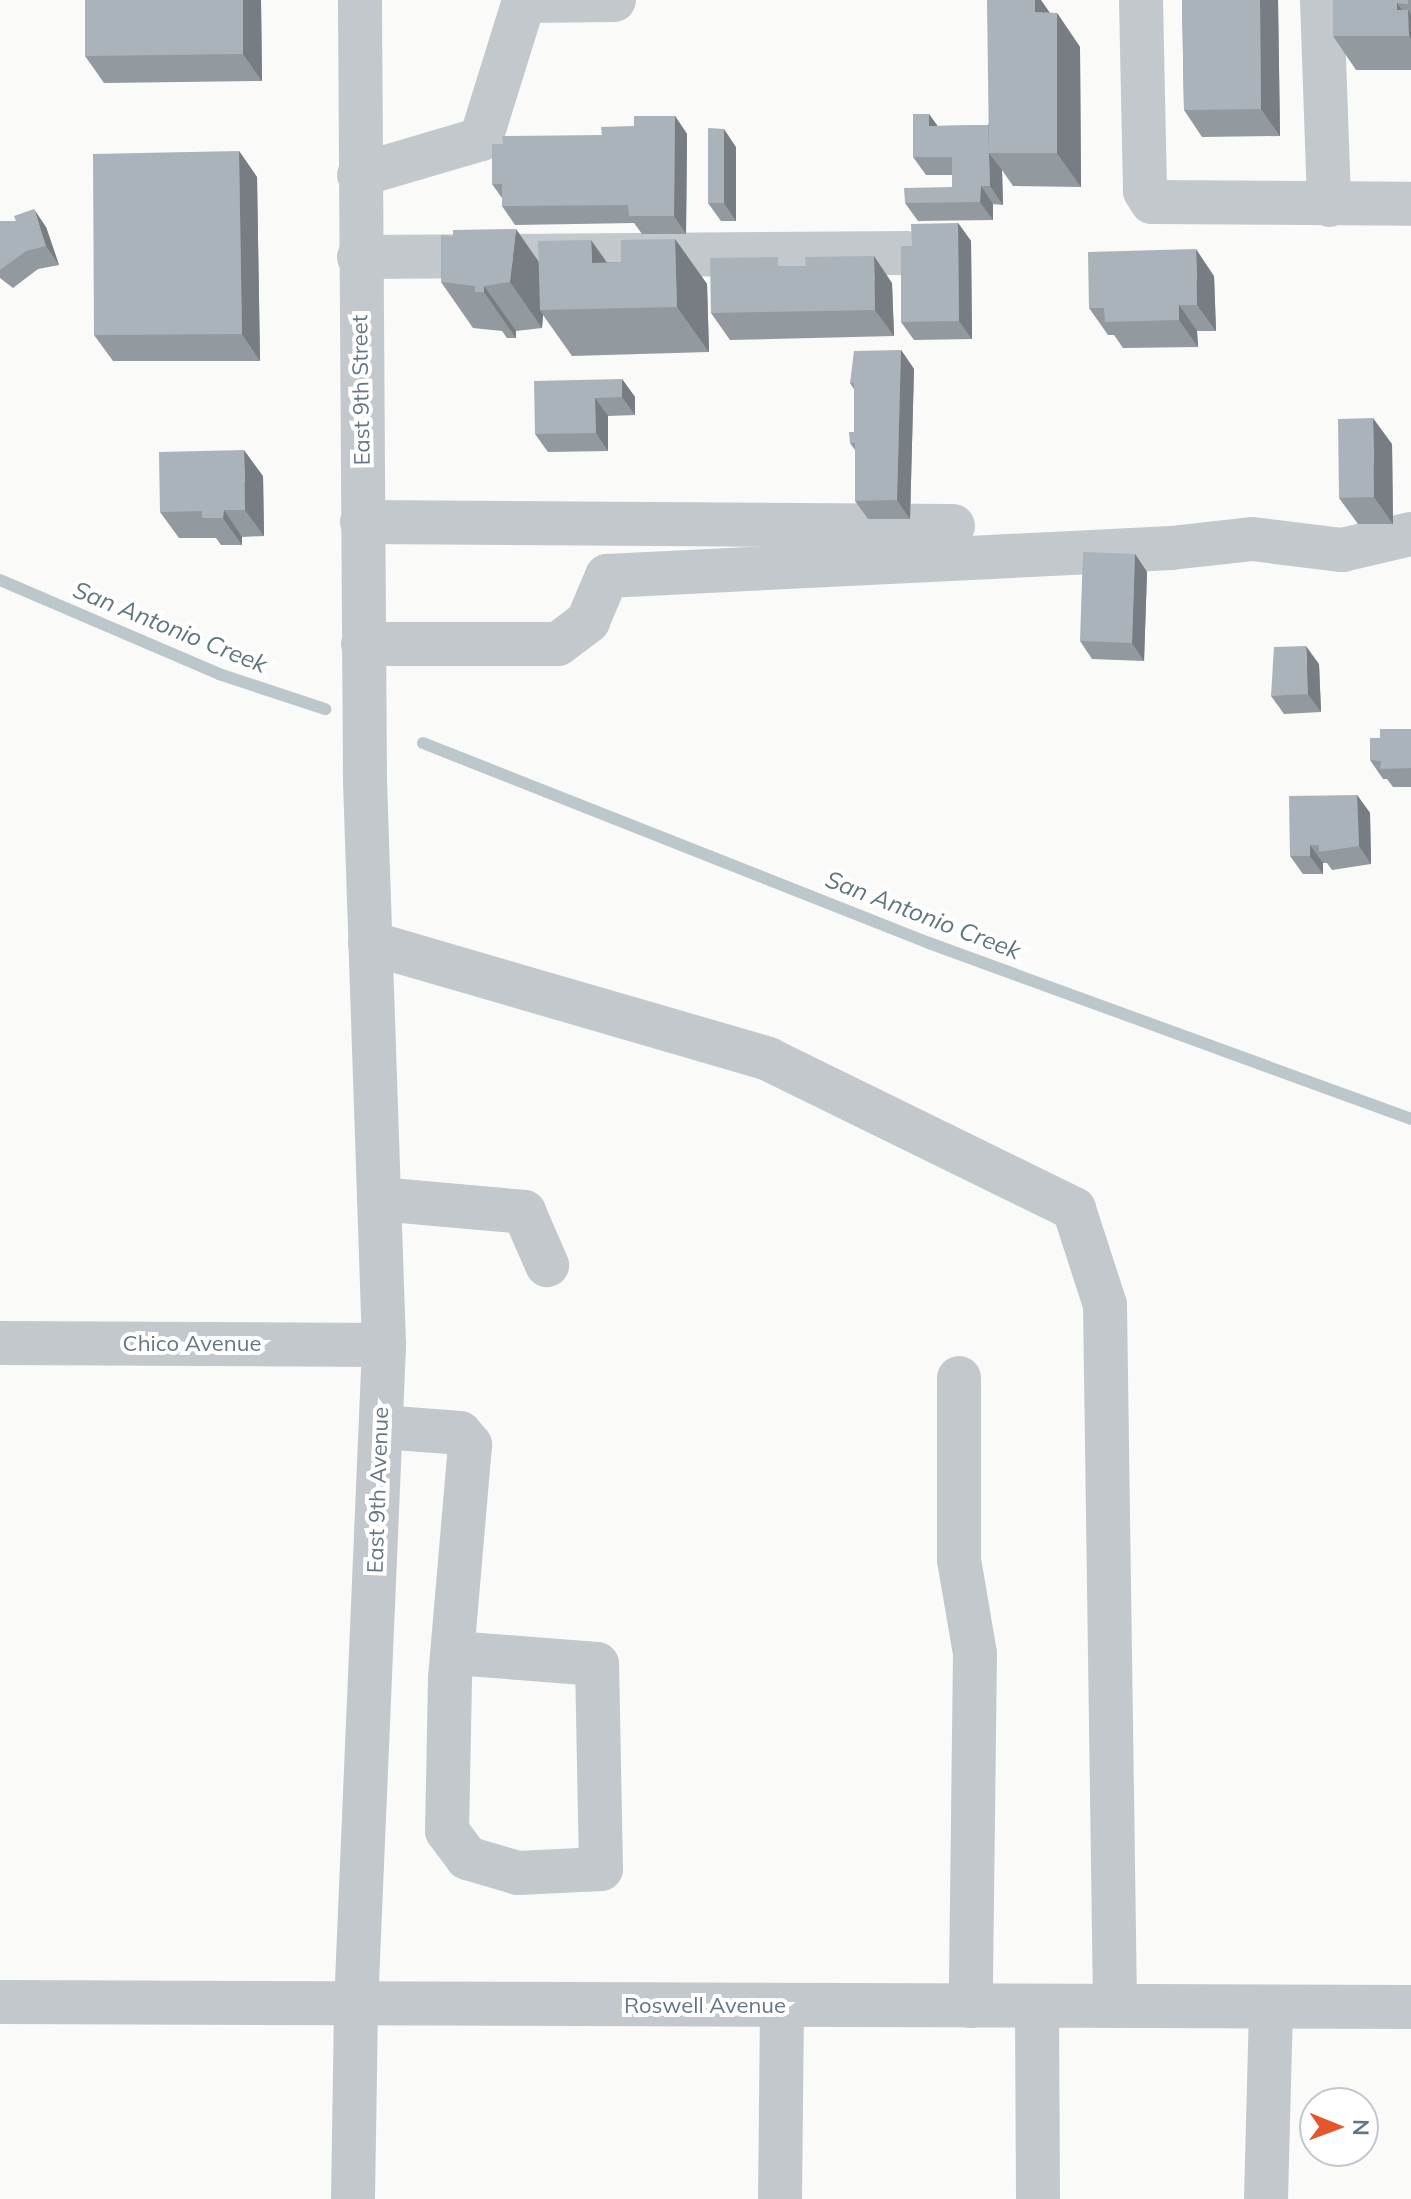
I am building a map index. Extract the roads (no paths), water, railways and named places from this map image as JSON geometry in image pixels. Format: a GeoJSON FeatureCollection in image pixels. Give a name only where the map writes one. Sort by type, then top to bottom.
{"type":"FeatureCollection","features":[{"type":"Feature","properties":{"kind":"street","name":"East 9th Street"},"geometry":{"type":"LineString","coordinates":[[360,0],[359,257],[365,781]]}},
{"type":"Feature","properties":{"kind":"street"},"geometry":{"type":"LineString","coordinates":[[359,175],[481,139],[524,1],[614,0]]}},
{"type":"Feature","properties":{"kind":"street"},"geometry":{"type":"LineString","coordinates":[[1141,0],[1148,199],[1161,205],[1411,204]]}},
{"type":"Feature","properties":{"kind":"street"},"geometry":{"type":"LineString","coordinates":[[1322,0],[1329,205]]}},
{"type":"Feature","properties":{"kind":"street"},"geometry":{"type":"LineString","coordinates":[[359,257],[908,253]]}},
{"type":"Feature","properties":{"kind":"street"},"geometry":{"type":"LineString","coordinates":[[362,522],[953,526]]}},
{"type":"Feature","properties":{"kind":"street"},"geometry":{"type":"LineString","coordinates":[[363,644],[558,644],[588,621],[607,576],[1171,548],[1252,539],[1342,550],[1411,534]]}},
{"type":"Feature","properties":{"kind":"street","name":"East 9th Avenue"},"geometry":{"type":"LineString","coordinates":[[353,2199],[356,2006],[384,1345],[365,781]]}},
{"type":"Feature","properties":{"kind":"street"},"geometry":{"type":"LineString","coordinates":[[370,943],[768,1059],[1074,1209],[1105,1305],[1115,2006]]}},
{"type":"Feature","properties":{"kind":"street"},"geometry":{"type":"LineString","coordinates":[[379,1199],[524,1212],[547,1265]]}},
{"type":"Feature","properties":{"kind":"street","name":"Chico Avenue"},"geometry":{"type":"LineString","coordinates":[[0,1343],[384,1345]]}},
{"type":"Feature","properties":{"kind":"street"},"geometry":{"type":"LineString","coordinates":[[959,1378],[959,1560],[975,1654],[971,2006]]}},
{"type":"Feature","properties":{"kind":"street"},"geometry":{"type":"LineString","coordinates":[[381,1427],[460,1433],[470,1445],[454,1653],[447,1831],[467,1858],[518,1873],[601,1869],[597,1664],[454,1653]]}},
{"type":"Feature","properties":{"kind":"street","name":"Roswell Avenue"},"geometry":{"type":"LineString","coordinates":[[0,2002],[356,2006],[1411,2007]]}},
{"type":"Feature","properties":{"kind":"street"},"geometry":{"type":"LineString","coordinates":[[780,2199],[782,2006]]}},
{"type":"Feature","properties":{"kind":"street"},"geometry":{"type":"LineString","coordinates":[[1037,2007],[1038,2199]]}},
{"type":"Feature","properties":{"kind":"street"},"geometry":{"type":"LineString","coordinates":[[1266,2199],[1271,2007]]}},
{"type":"Feature","properties":{"kind":"waterway","name":"San Antonio Creek"},"geometry":{"type":"LineString","coordinates":[[0,580],[219,674],[325,709]]}},
{"type":"Feature","properties":{"kind":"waterway","name":"San Antonio Creek"},"geometry":{"type":"LineString","coordinates":[[423,743],[929,943],[1411,1119]]}}]}
